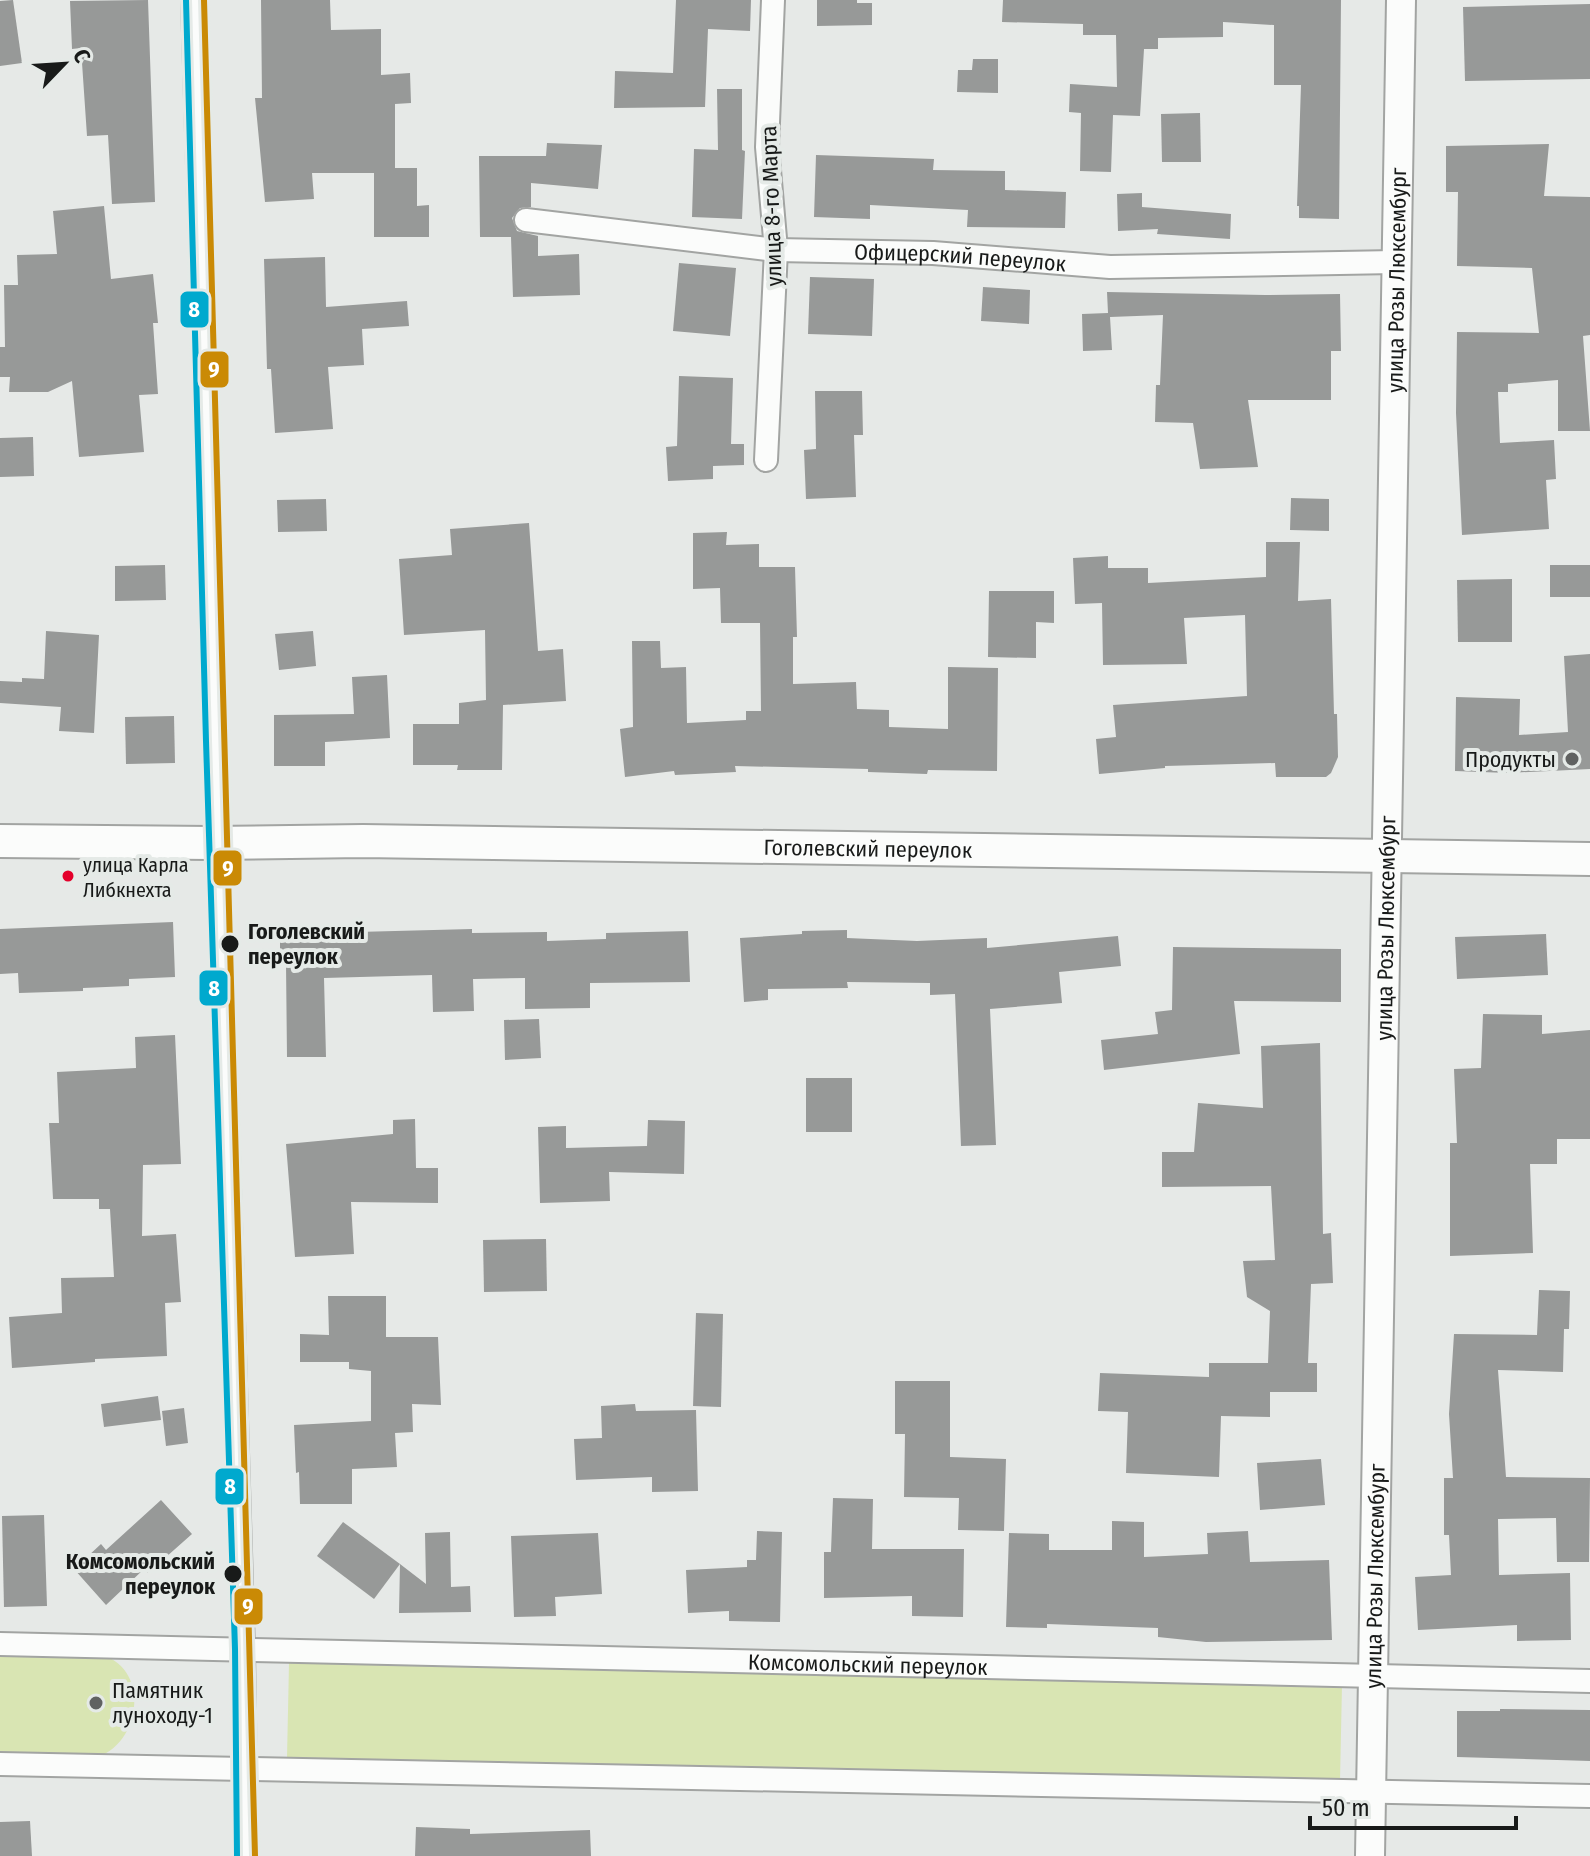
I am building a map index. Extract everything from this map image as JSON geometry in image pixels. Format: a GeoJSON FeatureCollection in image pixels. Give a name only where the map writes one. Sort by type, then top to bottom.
{"type":"FeatureCollection","features":[{"type":"Feature","properties":{"kind":"main road","name":"Гоголевский переулок"},"geometry":{"type":"LineString","coordinates":[[0,841],[363,841],[1590,859]]}},
{"type":"Feature","properties":{"kind":"street"},"geometry":{"type":"LineString","coordinates":[[193,0],[243,1650],[246,1856]]}},
{"type":"Feature","properties":{"kind":"street","name":"улица 8-го Марта"},"geometry":{"type":"LineString","coordinates":[[766,460],[776,250],[767,147],[773,0]]}},
{"type":"Feature","properties":{"kind":"street","name":"улица Розы Люксембург"},"geometry":{"type":"LineString","coordinates":[[1370,1856],[1401,0]]}},
{"type":"Feature","properties":{"kind":"street","name":"Офицерский переулок"},"geometry":{"type":"LineString","coordinates":[[526,220],[776,250],[933,253],[1110,267],[1395,262]]}},
{"type":"Feature","properties":{"kind":"street","name":"Комсомольский переулок"},"geometry":{"type":"LineString","coordinates":[[0,1644],[1590,1681]]}},
{"type":"Feature","properties":{"kind":"street"},"geometry":{"type":"LineString","coordinates":[[0,1764],[1590,1796]]}},
{"type":"Feature","properties":{"kind":"green space"},"geometry":{"type":"Polygon","coordinates":[[[0,1651],[91,1653],[115,1661],[126,1672],[133,1687],[134,1704],[124,1736],[113,1748],[98,1757],[0,1755],[0,1651]]]}},
{"type":"Feature","properties":{"kind":"green space"},"geometry":{"type":"Polygon","coordinates":[[[289,1663],[1342,1685],[1340,1781],[287,1758],[289,1663]]]}},
{"type":"Feature","properties":{"kind":"building"},"geometry":{"type":"Polygon","coordinates":[[[13,0],[22,63],[0,66],[0,1],[13,0]]]}},
{"type":"Feature","properties":{"kind":"building"},"geometry":{"type":"Polygon","coordinates":[[[148,0],[155,202],[112,204],[108,135],[87,136],[81,48],[72,49],[70,1],[148,0]]]}},
{"type":"Feature","properties":{"kind":"building"},"geometry":{"type":"Polygon","coordinates":[[[261,0],[330,0],[331,30],[381,29],[381,75],[410,73],[411,103],[395,104],[395,168],[417,168],[417,206],[429,205],[429,237],[374,237],[374,173],[312,173],[314,199],[265,202],[255,98],[262,98],[261,0]]]}},
{"type":"Feature","properties":{"kind":"building"},"geometry":{"type":"Polygon","coordinates":[[[676,0],[751,0],[750,31],[708,29],[705,107],[614,108],[615,71],[673,73],[676,0]]]}},
{"type":"Feature","properties":{"kind":"building"},"geometry":{"type":"Polygon","coordinates":[[[817,0],[872,3],[872,25],[817,26],[817,0]]]}},
{"type":"Feature","properties":{"kind":"building"},"geometry":{"type":"Polygon","coordinates":[[[1003,0],[1341,0],[1339,219],[1299,218],[1301,85],[1274,85],[1274,25],[1223,22],[1223,37],[1158,38],[1158,49],[1144,49],[1140,116],[1113,115],[1111,172],[1080,171],[1081,113],[1069,112],[1070,84],[1117,87],[1116,35],[1083,35],[1083,24],[1002,22],[1003,0]]]}},
{"type":"Feature","properties":{"kind":"building"},"geometry":{"type":"Polygon","coordinates":[[[1590,4],[1590,79],[1465,81],[1463,7],[1590,4]]]}},
{"type":"Feature","properties":{"kind":"building"},"geometry":{"type":"Polygon","coordinates":[[[973,59],[998,59],[998,93],[957,92],[958,70],[972,70],[973,59]]]}},
{"type":"Feature","properties":{"kind":"building"},"geometry":{"type":"Polygon","coordinates":[[[717,89],[742,89],[742,150],[745,151],[742,219],[692,217],[694,149],[718,150],[717,89]]]}},
{"type":"Feature","properties":{"kind":"building"},"geometry":{"type":"Polygon","coordinates":[[[1200,113],[1201,162],[1162,162],[1161,114],[1200,113]]]}},
{"type":"Feature","properties":{"kind":"building"},"geometry":{"type":"Polygon","coordinates":[[[547,143],[602,145],[598,189],[531,183],[531,207],[520,208],[512,218],[517,231],[538,236],[538,256],[579,254],[580,295],[513,297],[511,237],[480,237],[479,156],[546,156],[547,143]]]}},
{"type":"Feature","properties":{"kind":"building"},"geometry":{"type":"Polygon","coordinates":[[[1549,144],[1544,196],[1590,197],[1590,335],[1583,336],[1590,431],[1558,431],[1558,380],[1508,384],[1508,392],[1498,392],[1500,443],[1554,440],[1556,479],[1546,480],[1549,529],[1462,535],[1456,413],[1457,332],[1539,333],[1532,268],[1457,266],[1458,192],[1446,192],[1446,146],[1549,144]]]}},
{"type":"Feature","properties":{"kind":"building"},"geometry":{"type":"Polygon","coordinates":[[[816,155],[934,159],[933,170],[1005,171],[1005,190],[1066,192],[1065,228],[967,227],[968,210],[870,205],[870,219],[814,217],[816,155]]]}},
{"type":"Feature","properties":{"kind":"building"},"geometry":{"type":"Polygon","coordinates":[[[1142,193],[1142,207],[1231,214],[1230,239],[1157,234],[1158,229],[1118,231],[1117,194],[1142,193]]]}},
{"type":"Feature","properties":{"kind":"building"},"geometry":{"type":"Polygon","coordinates":[[[104,206],[111,279],[153,274],[158,323],[153,323],[158,394],[139,395],[144,452],[79,457],[72,381],[48,392],[9,392],[10,377],[0,377],[0,347],[5,347],[4,285],[18,285],[17,255],[57,254],[53,211],[104,206]]]}},
{"type":"Feature","properties":{"kind":"building"},"geometry":{"type":"Polygon","coordinates":[[[325,257],[326,307],[407,301],[409,326],[362,329],[364,365],[328,367],[333,429],[275,433],[271,369],[267,369],[264,259],[325,257]]]}},
{"type":"Feature","properties":{"kind":"building"},"geometry":{"type":"Polygon","coordinates":[[[679,263],[736,268],[730,336],[673,331],[679,263]]]}},
{"type":"Feature","properties":{"kind":"building"},"geometry":{"type":"Polygon","coordinates":[[[810,277],[874,279],[872,336],[808,334],[810,277]]]}},
{"type":"Feature","properties":{"kind":"building"},"geometry":{"type":"Polygon","coordinates":[[[983,287],[1030,290],[1029,324],[981,321],[983,287]]]}},
{"type":"Feature","properties":{"kind":"building"},"geometry":{"type":"Polygon","coordinates":[[[1107,292],[1340,294],[1341,351],[1331,351],[1331,400],[1248,400],[1258,467],[1200,469],[1193,423],[1155,422],[1163,315],[1110,317],[1112,350],[1083,351],[1082,314],[1108,313],[1107,292]]]}},
{"type":"Feature","properties":{"kind":"building"},"geometry":{"type":"Polygon","coordinates":[[[679,376],[733,378],[731,444],[744,444],[744,465],[713,466],[713,479],[668,481],[666,447],[677,446],[679,376]]]}},
{"type":"Feature","properties":{"kind":"building"},"geometry":{"type":"Polygon","coordinates":[[[815,391],[862,391],[863,435],[854,435],[856,497],[806,499],[804,450],[816,449],[815,391]]]}},
{"type":"Feature","properties":{"kind":"building"},"geometry":{"type":"Polygon","coordinates":[[[33,437],[34,476],[0,477],[0,438],[33,437]]]}},
{"type":"Feature","properties":{"kind":"building"},"geometry":{"type":"Polygon","coordinates":[[[1291,498],[1329,499],[1329,531],[1290,530],[1291,498]]]}},
{"type":"Feature","properties":{"kind":"building"},"geometry":{"type":"Polygon","coordinates":[[[326,499],[327,531],[278,532],[277,500],[326,499]]]}},
{"type":"Feature","properties":{"kind":"building"},"geometry":{"type":"Polygon","coordinates":[[[529,523],[538,651],[563,649],[566,701],[503,705],[502,770],[457,770],[458,765],[413,765],[413,724],[459,724],[459,703],[486,700],[485,630],[404,635],[399,559],[452,555],[450,529],[529,523]]]}},
{"type":"Feature","properties":{"kind":"building"},"geometry":{"type":"Polygon","coordinates":[[[727,532],[726,545],[759,544],[759,567],[795,567],[797,637],[793,637],[793,684],[856,682],[857,709],[889,710],[889,727],[948,729],[948,667],[998,668],[997,771],[928,770],[927,774],[868,772],[868,769],[735,766],[736,772],[675,775],[674,771],[625,777],[620,729],[633,727],[632,641],[660,641],[661,668],[686,667],[687,723],[746,720],[746,711],[761,711],[760,623],[721,623],[720,588],[693,589],[693,533],[727,532]]]}},
{"type":"Feature","properties":{"kind":"building"},"geometry":{"type":"Polygon","coordinates":[[[1266,542],[1300,542],[1298,601],[1331,599],[1338,757],[1331,773],[1326,777],[1276,777],[1275,763],[1165,766],[1099,774],[1096,739],[1116,737],[1113,705],[1247,696],[1245,615],[1184,618],[1187,664],[1103,665],[1102,603],[1075,604],[1073,558],[1108,556],[1108,568],[1148,568],[1148,583],[1266,577],[1266,542]]]}},
{"type":"Feature","properties":{"kind":"building"},"geometry":{"type":"Polygon","coordinates":[[[165,565],[166,600],[115,601],[115,566],[165,565]]]}},
{"type":"Feature","properties":{"kind":"building"},"geometry":{"type":"Polygon","coordinates":[[[1550,565],[1590,565],[1590,597],[1550,597],[1550,565]]]}},
{"type":"Feature","properties":{"kind":"building"},"geometry":{"type":"Polygon","coordinates":[[[1512,579],[1512,642],[1458,642],[1457,580],[1512,579]]]}},
{"type":"Feature","properties":{"kind":"building"},"geometry":{"type":"Polygon","coordinates":[[[989,591],[1054,591],[1054,623],[1036,622],[1036,658],[988,657],[989,591]]]}},
{"type":"Feature","properties":{"kind":"building"},"geometry":{"type":"Polygon","coordinates":[[[46,631],[99,635],[94,733],[59,731],[61,707],[0,703],[0,681],[44,679],[46,631]]]}},
{"type":"Feature","properties":{"kind":"building"},"geometry":{"type":"Polygon","coordinates":[[[313,631],[316,666],[279,670],[275,634],[313,631]]]}},
{"type":"Feature","properties":{"kind":"building"},"geometry":{"type":"Polygon","coordinates":[[[1590,654],[1590,769],[1508,773],[1455,771],[1456,697],[1520,699],[1519,735],[1568,732],[1564,656],[1590,654]]]}},
{"type":"Feature","properties":{"kind":"building"},"geometry":{"type":"Polygon","coordinates":[[[387,675],[390,738],[325,742],[325,766],[274,766],[274,715],[354,714],[352,677],[387,675]]]}},
{"type":"Feature","properties":{"kind":"building"},"geometry":{"type":"Polygon","coordinates":[[[174,716],[175,763],[126,764],[125,717],[174,716]]]}},
{"type":"Feature","properties":{"kind":"building"},"geometry":{"type":"Polygon","coordinates":[[[173,922],[175,977],[129,979],[129,986],[83,988],[83,991],[19,993],[18,973],[0,974],[0,929],[173,922]]]}},
{"type":"Feature","properties":{"kind":"building"},"geometry":{"type":"Polygon","coordinates":[[[472,929],[472,933],[547,932],[547,941],[606,939],[606,933],[688,931],[690,982],[590,983],[590,1008],[525,1009],[525,978],[473,979],[474,1011],[433,1012],[432,975],[324,978],[326,1057],[287,1057],[286,964],[280,964],[280,934],[472,929]]]}},
{"type":"Feature","properties":{"kind":"building"},"geometry":{"type":"Polygon","coordinates":[[[847,930],[847,938],[917,941],[987,938],[987,948],[1118,936],[1121,966],[1059,972],[1062,1003],[990,1009],[996,1145],[961,1146],[955,994],[930,995],[930,983],[847,982],[848,988],[768,989],[768,1000],[744,1002],[740,938],[847,930]]]}},
{"type":"Feature","properties":{"kind":"building"},"geometry":{"type":"Polygon","coordinates":[[[1546,934],[1548,975],[1457,979],[1455,937],[1546,934]]]}},
{"type":"Feature","properties":{"kind":"building"},"geometry":{"type":"Polygon","coordinates":[[[1173,947],[1341,949],[1341,1002],[1234,1001],[1240,1054],[1104,1070],[1101,1040],[1158,1034],[1155,1012],[1172,1010],[1173,947]]]}},
{"type":"Feature","properties":{"kind":"building"},"geometry":{"type":"Polygon","coordinates":[[[1483,1014],[1542,1015],[1542,1034],[1590,1030],[1590,1139],[1557,1139],[1557,1164],[1530,1164],[1533,1253],[1450,1256],[1450,1143],[1457,1143],[1454,1069],[1481,1068],[1483,1014]]]}},
{"type":"Feature","properties":{"kind":"building"},"geometry":{"type":"Polygon","coordinates":[[[539,1019],[541,1058],[505,1060],[504,1020],[539,1019]]]}},
{"type":"Feature","properties":{"kind":"building"},"geometry":{"type":"Polygon","coordinates":[[[175,1035],[181,1164],[143,1165],[142,1236],[176,1234],[181,1302],[165,1303],[167,1356],[95,1359],[95,1362],[12,1368],[9,1317],[62,1313],[61,1278],[114,1277],[110,1209],[99,1209],[99,1199],[53,1199],[49,1123],[59,1123],[57,1072],[136,1068],[135,1037],[175,1035]]]}},
{"type":"Feature","properties":{"kind":"building"},"geometry":{"type":"Polygon","coordinates":[[[1320,1043],[1323,1234],[1331,1233],[1333,1283],[1311,1284],[1308,1363],[1317,1363],[1317,1392],[1270,1392],[1270,1417],[1221,1416],[1219,1477],[1126,1473],[1128,1412],[1098,1411],[1100,1373],[1209,1377],[1209,1363],[1268,1363],[1270,1311],[1247,1297],[1243,1261],[1275,1260],[1271,1186],[1162,1187],[1162,1152],[1194,1152],[1198,1103],[1263,1108],[1261,1046],[1320,1043]]]}},
{"type":"Feature","properties":{"kind":"building"},"geometry":{"type":"Polygon","coordinates":[[[806,1078],[852,1078],[852,1132],[806,1132],[806,1078]]]}},
{"type":"Feature","properties":{"kind":"building"},"geometry":{"type":"Polygon","coordinates":[[[415,1119],[416,1168],[438,1168],[438,1203],[351,1202],[354,1254],[295,1257],[286,1144],[393,1134],[393,1120],[415,1119]]]}},
{"type":"Feature","properties":{"kind":"building"},"geometry":{"type":"Polygon","coordinates":[[[648,1120],[685,1121],[684,1174],[609,1172],[610,1201],[540,1203],[538,1127],[566,1126],[566,1148],[647,1146],[648,1120]]]}},
{"type":"Feature","properties":{"kind":"building"},"geometry":{"type":"Polygon","coordinates":[[[546,1239],[547,1291],[484,1292],[483,1240],[546,1239]]]}},
{"type":"Feature","properties":{"kind":"building"},"geometry":{"type":"Polygon","coordinates":[[[1539,1290],[1570,1291],[1569,1329],[1564,1329],[1563,1372],[1498,1370],[1506,1477],[1590,1478],[1589,1562],[1557,1562],[1556,1518],[1498,1519],[1499,1575],[1570,1573],[1571,1640],[1517,1641],[1517,1625],[1418,1630],[1415,1577],[1451,1575],[1449,1535],[1444,1535],[1444,1478],[1453,1478],[1449,1414],[1454,1334],[1537,1335],[1539,1290]]]}},
{"type":"Feature","properties":{"kind":"building"},"geometry":{"type":"Polygon","coordinates":[[[328,1296],[386,1296],[386,1337],[438,1337],[441,1405],[412,1404],[413,1432],[395,1433],[397,1467],[352,1469],[352,1504],[300,1504],[294,1425],[371,1421],[371,1371],[349,1369],[349,1362],[300,1362],[300,1334],[329,1335],[328,1296]]]}},
{"type":"Feature","properties":{"kind":"building"},"geometry":{"type":"Polygon","coordinates":[[[696,1313],[723,1314],[721,1407],[693,1406],[696,1313]]]}},
{"type":"Feature","properties":{"kind":"building"},"geometry":{"type":"Polygon","coordinates":[[[895,1381],[950,1381],[950,1457],[1006,1459],[1004,1531],[958,1530],[959,1498],[904,1497],[905,1434],[895,1434],[895,1381]]]}},
{"type":"Feature","properties":{"kind":"building"},"geometry":{"type":"Polygon","coordinates":[[[158,1396],[161,1420],[104,1427],[101,1404],[158,1396]]]}},
{"type":"Feature","properties":{"kind":"building"},"geometry":{"type":"Polygon","coordinates":[[[635,1404],[636,1411],[696,1410],[698,1491],[652,1492],[652,1477],[576,1480],[574,1439],[602,1438],[601,1406],[635,1404]]]}},
{"type":"Feature","properties":{"kind":"building"},"geometry":{"type":"Polygon","coordinates":[[[184,1408],[188,1443],[166,1446],[162,1411],[184,1408]]]}},
{"type":"Feature","properties":{"kind":"building"},"geometry":{"type":"Polygon","coordinates":[[[1321,1459],[1325,1505],[1260,1510],[1257,1463],[1321,1459]]]}},
{"type":"Feature","properties":{"kind":"building"},"geometry":{"type":"Polygon","coordinates":[[[833,1498],[873,1499],[872,1549],[964,1549],[963,1617],[912,1616],[912,1596],[824,1598],[824,1552],[831,1552],[833,1498]]]}},
{"type":"Feature","properties":{"kind":"building"},"geometry":{"type":"Polygon","coordinates":[[[161,1500],[192,1534],[148,1573],[144,1569],[106,1605],[74,1569],[101,1544],[106,1550],[161,1500]]]}},
{"type":"Feature","properties":{"kind":"building"},"geometry":{"type":"Polygon","coordinates":[[[44,1515],[47,1606],[4,1607],[2,1516],[44,1515]]]}},
{"type":"Feature","properties":{"kind":"building"},"geometry":{"type":"Polygon","coordinates":[[[1112,1521],[1144,1522],[1144,1557],[1208,1554],[1207,1533],[1248,1531],[1250,1562],[1329,1560],[1332,1640],[1206,1642],[1158,1637],[1158,1628],[1047,1624],[1047,1628],[1006,1627],[1009,1533],[1049,1534],[1049,1550],[1112,1550],[1112,1521]]]}},
{"type":"Feature","properties":{"kind":"building"},"geometry":{"type":"Polygon","coordinates":[[[343,1522],[400,1564],[374,1599],[317,1556],[343,1522]]]}},
{"type":"Feature","properties":{"kind":"building"},"geometry":{"type":"Polygon","coordinates":[[[757,1531],[782,1532],[780,1622],[729,1621],[729,1611],[688,1613],[686,1570],[747,1567],[747,1560],[756,1560],[757,1531]]]}},
{"type":"Feature","properties":{"kind":"building"},"geometry":{"type":"Polygon","coordinates":[[[450,1532],[451,1587],[470,1586],[471,1612],[399,1613],[400,1564],[426,1584],[425,1533],[450,1532]]]}},
{"type":"Feature","properties":{"kind":"building"},"geometry":{"type":"Polygon","coordinates":[[[598,1533],[602,1594],[555,1597],[556,1616],[514,1617],[511,1536],[598,1533]]]}},
{"type":"Feature","properties":{"kind":"building"},"geometry":{"type":"Polygon","coordinates":[[[1590,1710],[1590,1761],[1457,1757],[1457,1711],[1590,1710]]]}},
{"type":"Feature","properties":{"kind":"building"},"geometry":{"type":"Polygon","coordinates":[[[30,1821],[32,1856],[0,1856],[0,1822],[30,1821]]]}},
{"type":"Feature","properties":{"kind":"building"},"geometry":{"type":"Polygon","coordinates":[[[416,1827],[470,1829],[470,1834],[590,1830],[591,1856],[415,1856],[416,1827]]]}},
{"type":"Feature","properties":{"kind":"transit line","name":"8"},"geometry":{"type":"LineString","coordinates":[[186,0],[235,1649],[237,1856]]}},
{"type":"Feature","properties":{"kind":"transit line","name":"9"},"geometry":{"type":"LineString","coordinates":[[204,0],[255,1856]]}},
{"type":"Feature","properties":{"kind":"place","name":"Продукты"},"geometry":{"type":"Point","coordinates":[1572,759]}},
{"type":"Feature","properties":{"kind":"place","name":"улица Карла Либкнехта"},"geometry":{"type":"Point","coordinates":[68,876]}},
{"type":"Feature","properties":{"kind":"place","name":"Гоголевский переулок"},"geometry":{"type":"Point","coordinates":[230,944]}},
{"type":"Feature","properties":{"kind":"place","name":"Комсомольский переулок"},"geometry":{"type":"Point","coordinates":[233,1574]}},
{"type":"Feature","properties":{"kind":"place","name":"Памятник луноходу-1"},"geometry":{"type":"Point","coordinates":[96,1703]}}]}
